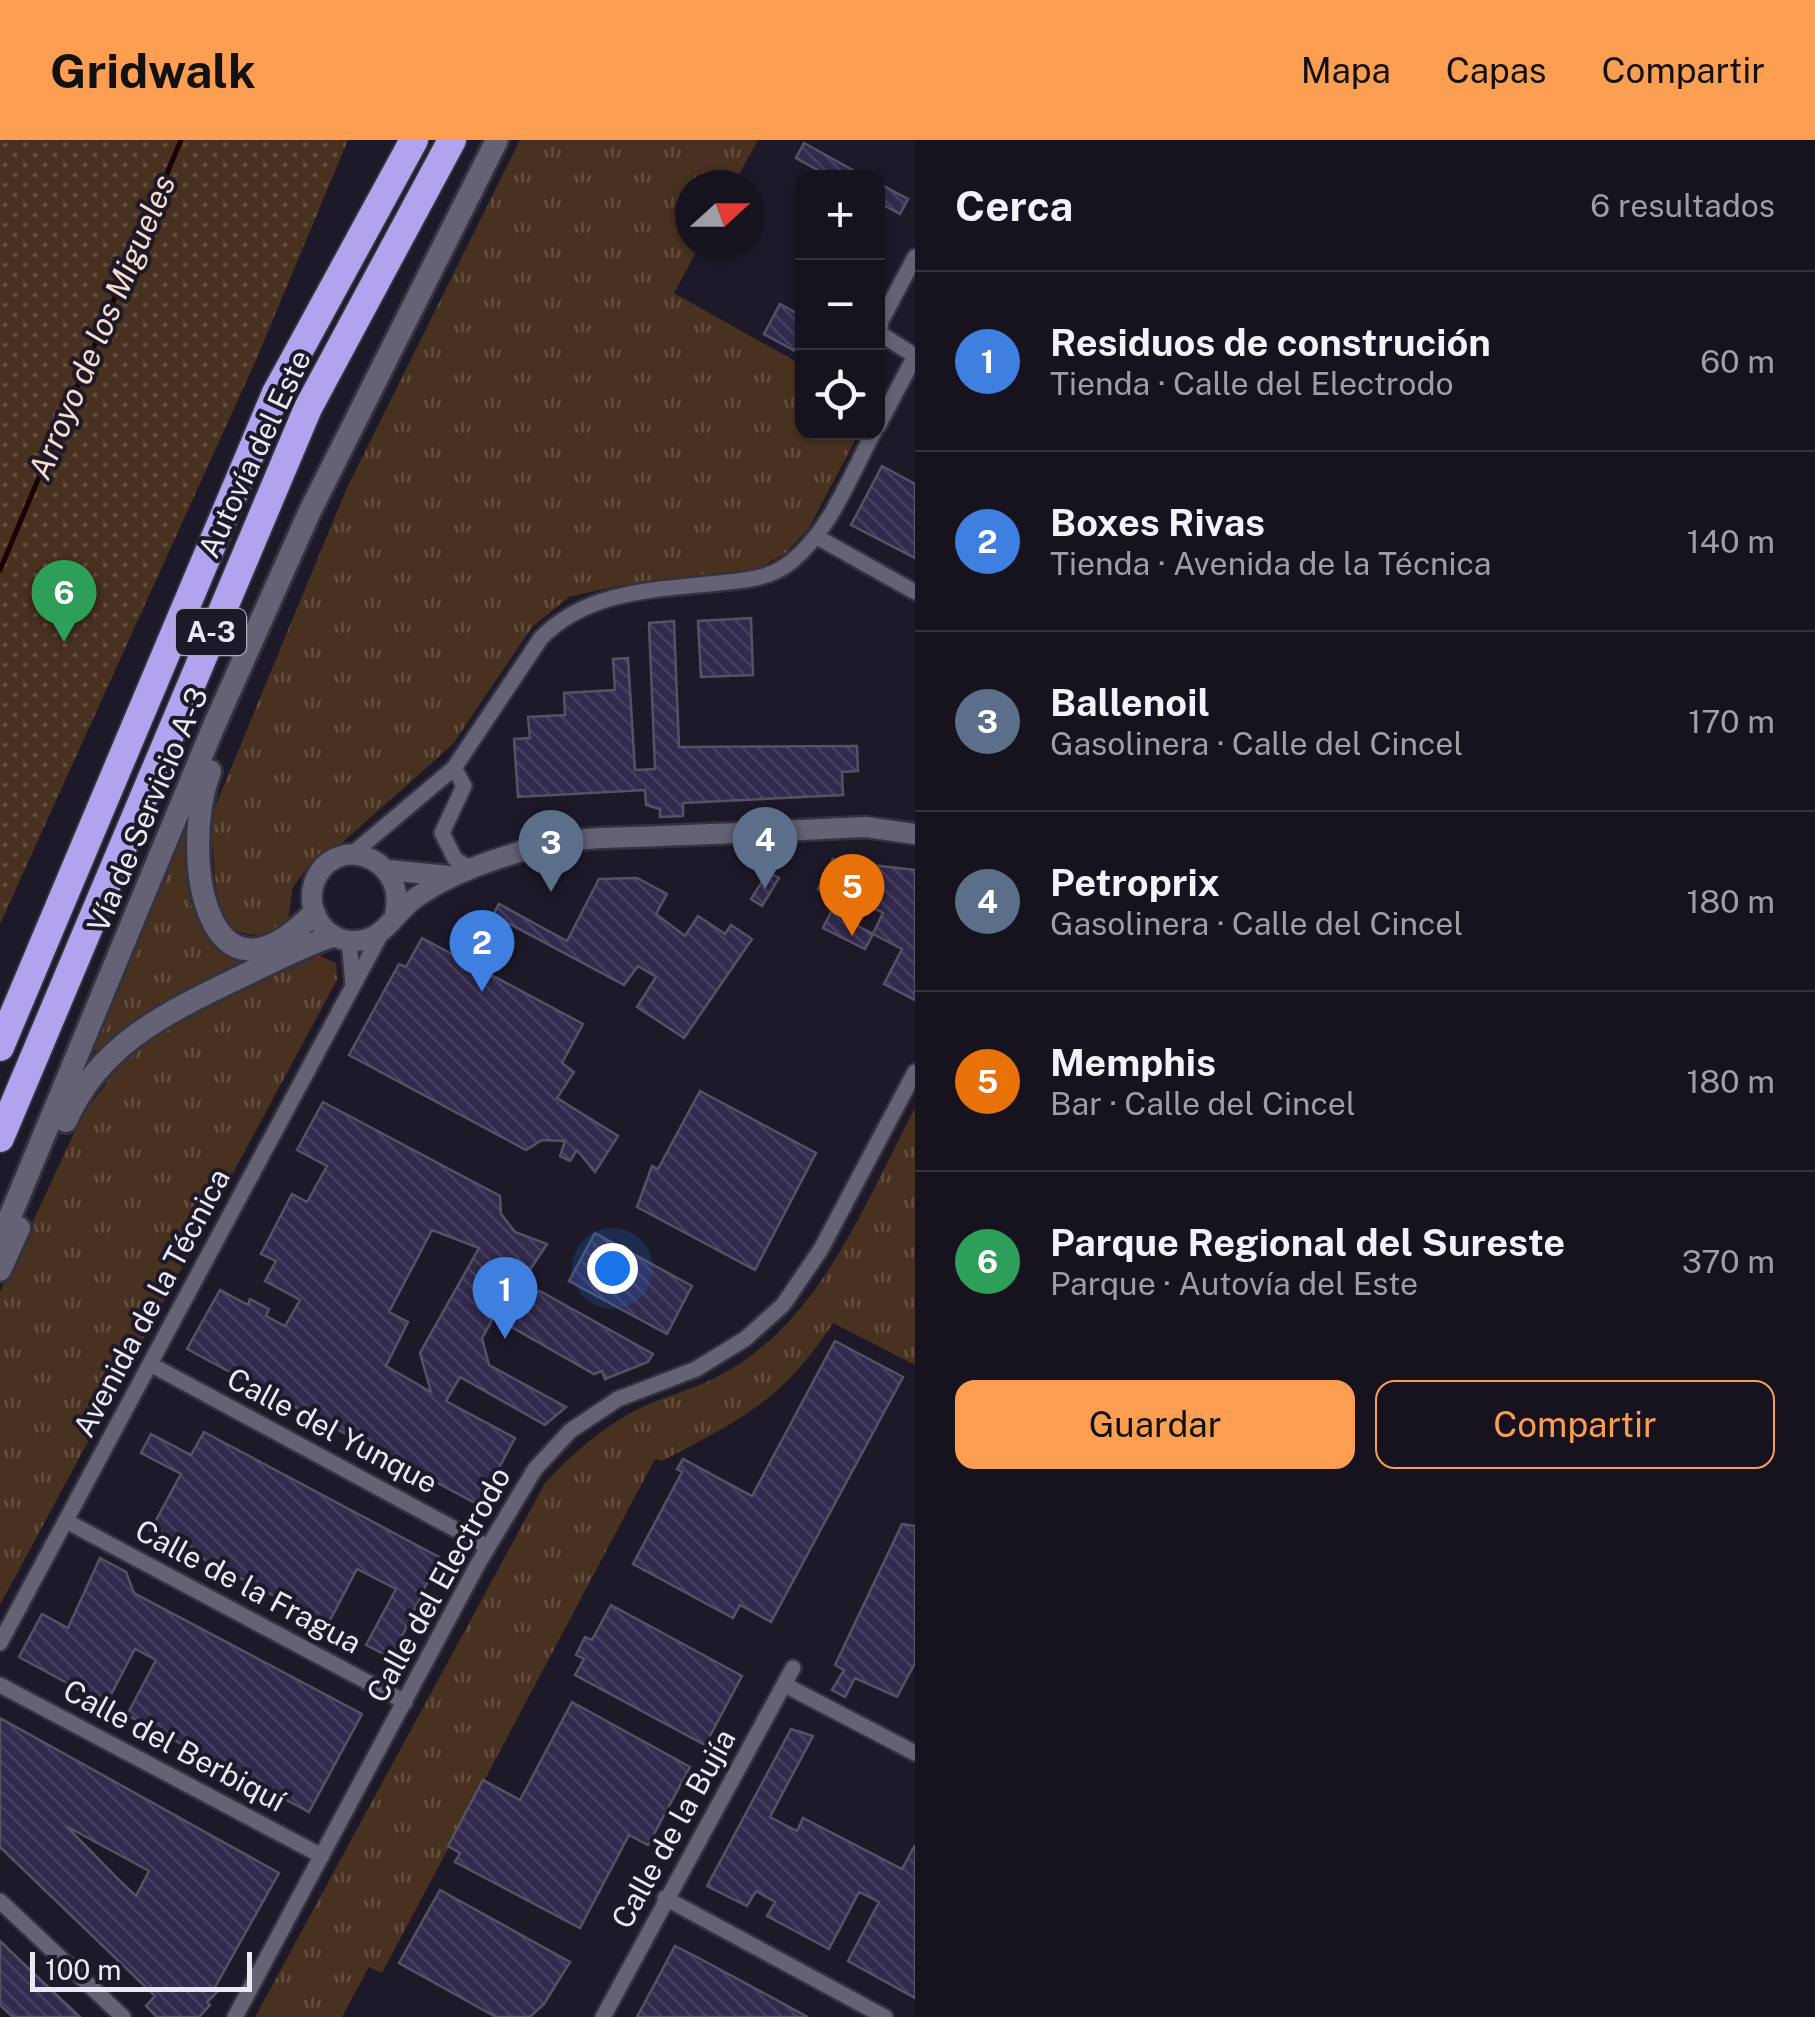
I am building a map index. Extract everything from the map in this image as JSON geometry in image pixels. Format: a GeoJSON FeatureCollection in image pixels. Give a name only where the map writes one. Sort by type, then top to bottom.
{"type":"FeatureCollection","features":[{"type":"Feature","properties":{"kind":"highway","name":"Autovía del Este"},"geometry":{"type":"LineString","coordinates":[[0,1047],[220,517],[276,393],[414,140]]}},
{"type":"Feature","properties":{"kind":"highway","name":"Autovía del Este"},"geometry":{"type":"LineString","coordinates":[[0,1138],[292,443],[452,140]]}},
{"type":"Feature","properties":{"kind":"main road","name":"Vía de Servicio A-3"},"geometry":{"type":"LineString","coordinates":[[0,1240],[230,694],[350,428],[497,140]]}},
{"type":"Feature","properties":{"kind":"main road"},"geometry":{"type":"LineString","coordinates":[[230,694],[221,741],[202,792],[196,833],[202,899],[213,928],[234,946],[257,949],[294,933],[314,912]]}},
{"type":"Feature","properties":{"kind":"main road"},"geometry":{"type":"LineString","coordinates":[[0,1270],[76,1098],[102,1062],[133,1034],[179,1007],[341,938]]}},
{"type":"Feature","properties":{"kind":"street"},"geometry":{"type":"LineString","coordinates":[[885,413],[915,356],[879,333],[880,322],[915,257]]}},
{"type":"Feature","properties":{"kind":"street"},"geometry":{"type":"LineString","coordinates":[[352,855],[454,768],[540,638],[559,619],[607,597],[761,578],[789,564],[818,537],[870,440]]}},
{"type":"Feature","properties":{"kind":"street"},"geometry":{"type":"LineString","coordinates":[[818,537],[915,592]]}},
{"type":"Feature","properties":{"kind":"street"},"geometry":{"type":"LineString","coordinates":[[454,768],[464,786],[442,833],[461,873]]}},
{"type":"Feature","properties":{"kind":"street"},"geometry":{"type":"LineString","coordinates":[[341,938],[382,932],[395,914],[461,873],[554,842],[866,827],[915,834]]}},
{"type":"Feature","properties":{"kind":"street"},"geometry":{"type":"LineString","coordinates":[[352,989],[341,938],[314,912],[313,886],[318,874],[338,858],[352,855],[378,862],[388,870],[398,891],[395,914]]}},
{"type":"Feature","properties":{"kind":"street"},"geometry":{"type":"LineString","coordinates":[[388,870],[461,873]]}},
{"type":"Feature","properties":{"kind":"street","name":"Avenida de la Técnica"},"geometry":{"type":"LineString","coordinates":[[0,1644],[382,932]]}},
{"type":"Feature","properties":{"kind":"street","name":"Calle del Electrodo"},"geometry":{"type":"LineString","coordinates":[[236,2017],[488,1547],[534,1470],[570,1431],[618,1399],[696,1369],[745,1339],[783,1305],[821,1248],[915,1072]]}},
{"type":"Feature","properties":{"kind":"street","name":"Calle del Yunque"},"geometry":{"type":"LineString","coordinates":[[150,1364],[488,1547]]}},
{"type":"Feature","properties":{"kind":"street","name":"Calle de la Fragua"},"geometry":{"type":"LineString","coordinates":[[66,1521],[405,1702]]}},
{"type":"Feature","properties":{"kind":"street","name":"Calle de la Bujía"},"geometry":{"type":"LineString","coordinates":[[603,2017],[793,1668]]}},
{"type":"Feature","properties":{"kind":"street","name":"Calle del Berbiquí"},"geometry":{"type":"LineString","coordinates":[[0,1685],[322,1856]]}},
{"type":"Feature","properties":{"kind":"street"},"geometry":{"type":"LineString","coordinates":[[785,1685],[915,1753]]}},
{"type":"Feature","properties":{"kind":"street"},"geometry":{"type":"LineString","coordinates":[[666,1898],[884,2017]]}},
{"type":"Feature","properties":{"kind":"street"},"geometry":{"type":"LineString","coordinates":[[0,1900],[123,2017]]}},
{"type":"Feature","properties":{"kind":"green space"},"geometry":{"type":"Polygon","coordinates":[[[0,140],[348,140],[256,360],[0,924],[0,140]]]}},
{"type":"Feature","properties":{"kind":"green space"},"geometry":{"type":"Polygon","coordinates":[[[520,140],[758,140],[741,170],[675,170],[675,260],[692,260],[674,293],[795,361],[795,440],[855,440],[809,528],[786,553],[752,572],[622,585],[569,597],[532,627],[453,744],[343,842],[311,863],[293,887],[288,920],[262,934],[240,932],[232,929],[217,898],[210,819],[346,490],[520,140]]]}},
{"type":"Feature","properties":{"kind":"green space"},"geometry":{"type":"Polygon","coordinates":[[[180,831],[187,834],[191,892],[201,927],[226,954],[245,962],[143,1016],[98,1053],[91,1048],[180,831]]]}},
{"type":"Feature","properties":{"kind":"green space"},"geometry":{"type":"Polygon","coordinates":[[[316,954],[336,963],[337,980],[0,1605],[0,1292],[82,1116],[116,1070],[158,1032],[316,954]]]}},
{"type":"Feature","properties":{"kind":"green space"},"geometry":{"type":"Polygon","coordinates":[[[915,1108],[915,1365],[833,1323],[796,1372],[758,1406],[662,1461],[655,1459],[382,1973],[369,1967],[342,2017],[255,2017],[545,1483],[609,1426],[634,1411],[726,1372],[760,1349],[789,1321],[838,1255],[915,1108]]]}},
{"type":"Feature","properties":{"kind":"building"},"geometry":{"type":"Polygon","coordinates":[[[804,143],[853,170],[818,170],[796,158],[804,143]]]}},
{"type":"Feature","properties":{"kind":"building"},"geometry":{"type":"Polygon","coordinates":[[[885,187],[908,199],[900,214],[885,206],[885,187]]]}},
{"type":"Feature","properties":{"kind":"building"},"geometry":{"type":"Polygon","coordinates":[[[780,304],[795,312],[795,351],[764,334],[780,304]]]}},
{"type":"Feature","properties":{"kind":"building"},"geometry":{"type":"Polygon","coordinates":[[[882,466],[915,484],[915,558],[851,525],[882,466]]]}},
{"type":"Feature","properties":{"kind":"building"},"geometry":{"type":"Polygon","coordinates":[[[751,618],[753,675],[701,677],[698,621],[751,618]]]}},
{"type":"Feature","properties":{"kind":"building"},"geometry":{"type":"Polygon","coordinates":[[[674,621],[679,747],[857,746],[858,771],[842,772],[843,795],[683,803],[683,816],[660,817],[660,809],[646,805],[645,790],[518,797],[514,739],[530,738],[528,717],[565,715],[564,693],[615,690],[613,659],[628,658],[635,770],[655,769],[649,623],[674,621]]]}},
{"type":"Feature","properties":{"kind":"building"},"geometry":{"type":"Polygon","coordinates":[[[833,859],[852,870],[855,863],[915,870],[915,1000],[884,984],[902,949],[873,934],[883,913],[842,891],[837,899],[818,889],[833,859]]]}},
{"type":"Feature","properties":{"kind":"building"},"geometry":{"type":"Polygon","coordinates":[[[768,872],[779,878],[762,906],[751,899],[768,872]]]}},
{"type":"Feature","properties":{"kind":"building"},"geometry":{"type":"Polygon","coordinates":[[[637,878],[667,894],[656,914],[685,936],[698,916],[725,934],[731,925],[752,939],[684,1038],[637,1007],[656,977],[638,966],[624,985],[493,915],[499,904],[567,941],[599,879],[637,878]]]}},
{"type":"Feature","properties":{"kind":"building"},"geometry":{"type":"Polygon","coordinates":[[[831,912],[873,934],[865,949],[823,928],[831,912]]]}},
{"type":"Feature","properties":{"kind":"building"},"geometry":{"type":"Polygon","coordinates":[[[422,938],[583,1024],[562,1063],[574,1072],[557,1098],[618,1136],[595,1172],[577,1150],[570,1161],[560,1156],[565,1141],[542,1140],[526,1150],[349,1055],[399,964],[406,967],[422,938]]]}},
{"type":"Feature","properties":{"kind":"building"},"geometry":{"type":"Polygon","coordinates":[[[700,1091],[816,1153],[755,1270],[637,1207],[652,1166],[658,1169],[700,1091]]]}},
{"type":"Feature","properties":{"kind":"building"},"geometry":{"type":"Polygon","coordinates":[[[323,1102],[500,1196],[501,1214],[515,1232],[547,1244],[510,1300],[540,1291],[653,1354],[648,1362],[605,1379],[602,1371],[594,1374],[494,1317],[482,1338],[489,1365],[566,1407],[545,1425],[460,1377],[446,1401],[515,1438],[479,1505],[187,1349],[220,1290],[248,1305],[250,1299],[269,1309],[266,1316],[285,1326],[300,1300],[265,1281],[276,1261],[261,1254],[292,1194],[307,1202],[327,1166],[297,1150],[323,1102]],[[432,1230],[389,1312],[408,1322],[386,1366],[431,1392],[420,1353],[479,1248],[432,1230]]]}},
{"type":"Feature","properties":{"kind":"building"},"geometry":{"type":"Polygon","coordinates":[[[595,1233],[692,1286],[667,1334],[569,1281],[595,1233]]]}},
{"type":"Feature","properties":{"kind":"building"},"geometry":{"type":"Polygon","coordinates":[[[835,1341],[903,1377],[771,1622],[740,1605],[733,1618],[633,1564],[682,1472],[677,1469],[683,1459],[752,1496],[835,1341]]]}},
{"type":"Feature","properties":{"kind":"building"},"geometry":{"type":"Polygon","coordinates":[[[204,1432],[439,1557],[392,1658],[366,1645],[396,1589],[357,1569],[328,1624],[150,1531],[181,1474],[141,1453],[151,1434],[191,1455],[204,1432]]]}},
{"type":"Feature","properties":{"kind":"building"},"geometry":{"type":"Polygon","coordinates":[[[902,1524],[915,1526],[915,1663],[897,1697],[855,1678],[845,1697],[832,1690],[844,1670],[835,1665],[902,1524]]]}},
{"type":"Feature","properties":{"kind":"building"},"geometry":{"type":"Polygon","coordinates":[[[100,1558],[126,1572],[134,1593],[362,1714],[309,1812],[127,1715],[156,1660],[135,1649],[106,1704],[19,1657],[42,1614],[68,1628],[100,1558]]]}},
{"type":"Feature","properties":{"kind":"building"},"geometry":{"type":"Polygon","coordinates":[[[611,1605],[742,1676],[705,1745],[575,1675],[584,1659],[576,1655],[585,1637],[592,1640],[611,1605]]]}},
{"type":"Feature","properties":{"kind":"building"},"geometry":{"type":"Polygon","coordinates":[[[572,1702],[690,1767],[648,1845],[629,1835],[580,1928],[455,1862],[460,1853],[448,1846],[483,1780],[520,1800],[572,1702]]]}},
{"type":"Feature","properties":{"kind":"building"},"geometry":{"type":"Polygon","coordinates":[[[0,1718],[279,1873],[214,1989],[217,1992],[207,2002],[210,2005],[199,2017],[157,2017],[146,2006],[155,1996],[0,1847],[0,1718]],[[66,1826],[136,1896],[149,1871],[66,1826]]]}},
{"type":"Feature","properties":{"kind":"building"},"geometry":{"type":"Polygon","coordinates":[[[791,1729],[813,1736],[770,1817],[797,1831],[803,1818],[902,1869],[915,1845],[915,1998],[848,1961],[879,1902],[859,1892],[829,1949],[767,1916],[775,1902],[756,1891],[747,1906],[707,1886],[791,1729]]]}},
{"type":"Feature","properties":{"kind":"building"},"geometry":{"type":"Polygon","coordinates":[[[440,1890],[570,1962],[544,2004],[530,2017],[496,2017],[399,1963],[440,1890]]]}},
{"type":"Feature","properties":{"kind":"building"},"geometry":{"type":"Polygon","coordinates":[[[0,1941],[80,2017],[13,2017],[0,2005],[0,1941]]]}},
{"type":"Feature","properties":{"kind":"building"},"geometry":{"type":"Polygon","coordinates":[[[675,1946],[695,1956],[808,2017],[637,2017],[675,1946]]]}},
{"type":"Feature","properties":{"kind":"waterway","name":"Arroyo de los Migueles"},"geometry":{"type":"LineString","coordinates":[[0,570],[181,140]]}},
{"type":"Feature","properties":{"kind":"place","name":"Parque Regional del Sureste"},"geometry":{"type":"Point","coordinates":[64,642]}},
{"type":"Feature","properties":{"kind":"place","name":"Petroprix"},"geometry":{"type":"Point","coordinates":[765,889]}},
{"type":"Feature","properties":{"kind":"place","name":"Ballenoil"},"geometry":{"type":"Point","coordinates":[551,892]}},
{"type":"Feature","properties":{"kind":"place","name":"Memphis"},"geometry":{"type":"Point","coordinates":[852,936]}},
{"type":"Feature","properties":{"kind":"place","name":"Boxes Rivas"},"geometry":{"type":"Point","coordinates":[482,992]}},
{"type":"Feature","properties":{"kind":"place","name":"Residuos de construción"},"geometry":{"type":"Point","coordinates":[505,1339]}}]}
